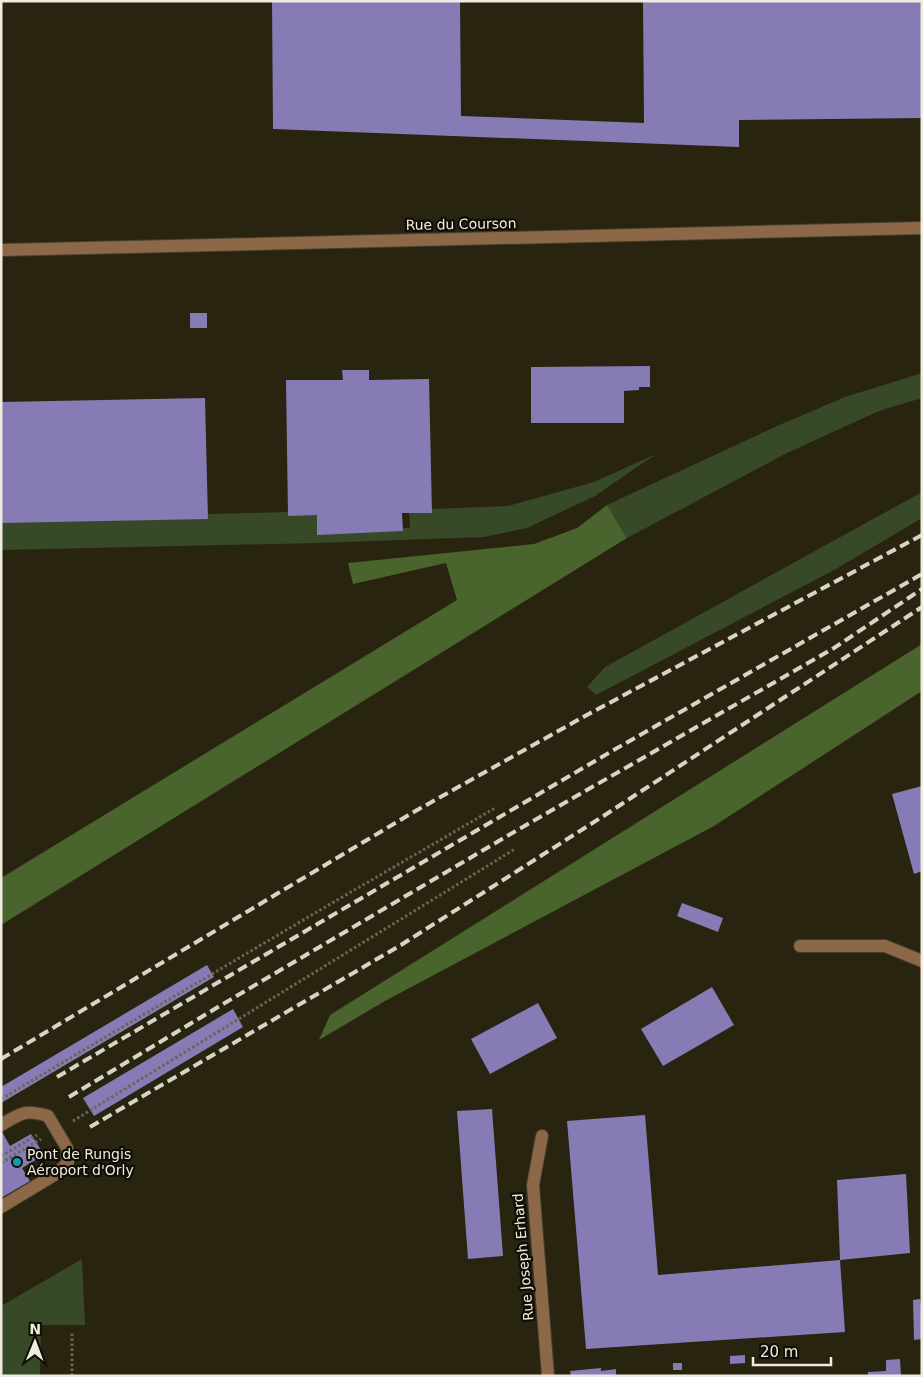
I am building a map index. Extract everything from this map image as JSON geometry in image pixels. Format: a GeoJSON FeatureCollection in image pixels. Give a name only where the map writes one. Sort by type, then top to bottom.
{"type":"FeatureCollection","features":[{"type":"Feature","properties":{"kind":"street","name":"Rue du Courson"},"geometry":{"type":"LineString","coordinates":[[1,250],[922,228]]}},
{"type":"Feature","properties":{"kind":"street"},"geometry":{"type":"LineString","coordinates":[[800,946],[885,946],[922,961]]}},
{"type":"Feature","properties":{"kind":"street"},"geometry":{"type":"LineString","coordinates":[[1,1125],[19,1114],[35,1112],[48,1116],[67,1148],[68,1162],[59,1172],[1,1207]]}},
{"type":"Feature","properties":{"kind":"street","name":"Rue Joseph Erhard"},"geometry":{"type":"LineString","coordinates":[[542,1136],[532,1185],[548,1376]]}},
{"type":"Feature","properties":{"kind":"path"},"geometry":{"type":"LineString","coordinates":[[1,1098],[495,808]]}},
{"type":"Feature","properties":{"kind":"path"},"geometry":{"type":"LineString","coordinates":[[73,1121],[515,849]]}},
{"type":"Feature","properties":{"kind":"path"},"geometry":{"type":"LineString","coordinates":[[1,1163],[47,1136]]}},
{"type":"Feature","properties":{"kind":"path"},"geometry":{"type":"LineString","coordinates":[[1,1156],[10,1151],[12,1156]]}},
{"type":"Feature","properties":{"kind":"path"},"geometry":{"type":"LineString","coordinates":[[1,1156],[10,1151]]}},
{"type":"Feature","properties":{"kind":"path"},"geometry":{"type":"LineString","coordinates":[[72,1333],[72,1376]]}},
{"type":"Feature","properties":{"kind":"green space"},"geometry":{"type":"Polygon","coordinates":[[[922,373],[922,398],[879,411],[787,453],[627,538],[607,505],[777,426],[845,397],[922,373]]]}},
{"type":"Feature","properties":{"kind":"green space"},"geometry":{"type":"Polygon","coordinates":[[[656,454],[595,496],[527,528],[484,537],[318,543],[1,550],[1,520],[321,511],[321,530],[410,528],[409,510],[508,506],[594,482],[656,454]]]}},
{"type":"Feature","properties":{"kind":"green space"},"geometry":{"type":"Polygon","coordinates":[[[922,492],[922,518],[836,569],[596,695],[587,687],[605,667],[922,492]]]}},
{"type":"Feature","properties":{"kind":"green space"},"geometry":{"type":"Polygon","coordinates":[[[607,505],[627,538],[1,925],[1,878],[457,600],[446,563],[353,584],[348,563],[534,544],[577,528],[607,505]]]}},
{"type":"Feature","properties":{"kind":"green space"},"geometry":{"type":"Polygon","coordinates":[[[922,644],[922,691],[714,826],[385,1001],[319,1040],[330,1015],[922,644]]]}},
{"type":"Feature","properties":{"kind":"green space"},"geometry":{"type":"Polygon","coordinates":[[[82,1259],[85,1325],[41,1325],[40,1376],[1,1376],[1,1306],[82,1259]]]}},
{"type":"Feature","properties":{"kind":"building"},"geometry":{"type":"Polygon","coordinates":[[[272,1],[460,1],[461,116],[644,123],[643,1],[922,1],[922,118],[739,120],[739,147],[273,129],[272,1]]]}},
{"type":"Feature","properties":{"kind":"building"},"geometry":{"type":"Polygon","coordinates":[[[190,313],[207,313],[207,328],[190,328],[190,313]]]}},
{"type":"Feature","properties":{"kind":"building"},"geometry":{"type":"Polygon","coordinates":[[[650,366],[650,387],[639,387],[639,390],[624,391],[624,423],[531,423],[531,367],[650,366]]]}},
{"type":"Feature","properties":{"kind":"building"},"geometry":{"type":"Polygon","coordinates":[[[342,370],[369,370],[369,380],[429,379],[432,513],[402,513],[403,531],[317,535],[317,515],[288,516],[286,380],[343,380],[342,370]]]}},
{"type":"Feature","properties":{"kind":"building"},"geometry":{"type":"Polygon","coordinates":[[[205,398],[208,519],[1,523],[1,402],[205,398]]]}},
{"type":"Feature","properties":{"kind":"building"},"geometry":{"type":"Polygon","coordinates":[[[922,786],[922,871],[914,874],[892,794],[922,786]]]}},
{"type":"Feature","properties":{"kind":"building"},"geometry":{"type":"Polygon","coordinates":[[[682,903],[723,918],[718,932],[677,916],[682,903]]]}},
{"type":"Feature","properties":{"kind":"building"},"geometry":{"type":"Polygon","coordinates":[[[207,965],[214,977],[1,1103],[1,1087],[207,965]]]}},
{"type":"Feature","properties":{"kind":"building"},"geometry":{"type":"Polygon","coordinates":[[[712,987],[734,1025],[663,1066],[641,1029],[712,987]]]}},
{"type":"Feature","properties":{"kind":"building"},"geometry":{"type":"Polygon","coordinates":[[[538,1003],[557,1038],[490,1074],[471,1039],[538,1003]]]}},
{"type":"Feature","properties":{"kind":"building"},"geometry":{"type":"Polygon","coordinates":[[[233,1009],[243,1027],[94,1116],[83,1098],[233,1009]]]}},
{"type":"Feature","properties":{"kind":"building"},"geometry":{"type":"Polygon","coordinates":[[[492,1109],[503,1256],[468,1259],[457,1111],[492,1109]]]}},
{"type":"Feature","properties":{"kind":"building"},"geometry":{"type":"Polygon","coordinates":[[[645,1115],[658,1275],[840,1260],[845,1332],[586,1349],[567,1121],[645,1115]]]}},
{"type":"Feature","properties":{"kind":"building","name":"Pont de Rungis Aéroport d'Orly"},"geometry":{"type":"Polygon","coordinates":[[[1,1133],[10,1146],[31,1134],[44,1155],[22,1168],[30,1181],[1,1198],[1,1133]]]}},
{"type":"Feature","properties":{"kind":"building"},"geometry":{"type":"Polygon","coordinates":[[[906,1174],[910,1253],[840,1260],[837,1180],[906,1174]]]}},
{"type":"Feature","properties":{"kind":"building"},"geometry":{"type":"Polygon","coordinates":[[[920,1299],[922,1307],[922,1339],[914,1340],[913,1300],[920,1299]]]}},
{"type":"Feature","properties":{"kind":"building"},"geometry":{"type":"Polygon","coordinates":[[[745,1355],[745,1363],[730,1364],[730,1356],[745,1355]]]}},
{"type":"Feature","properties":{"kind":"building"},"geometry":{"type":"Polygon","coordinates":[[[900,1359],[901,1376],[868,1376],[868,1372],[886,1371],[886,1360],[900,1359]]]}},
{"type":"Feature","properties":{"kind":"building"},"geometry":{"type":"Polygon","coordinates":[[[673,1363],[682,1363],[682,1370],[673,1370],[673,1363]]]}},
{"type":"Feature","properties":{"kind":"building"},"geometry":{"type":"Polygon","coordinates":[[[601,1368],[601,1371],[616,1369],[616,1375],[571,1376],[570,1371],[601,1368]]]}},
{"type":"Feature","properties":{"kind":"railway"},"geometry":{"type":"LineString","coordinates":[[1,1059],[412,813],[585,716],[922,535]]}},
{"type":"Feature","properties":{"kind":"railway"},"geometry":{"type":"LineString","coordinates":[[57,1077],[612,751],[922,574]]}},
{"type":"Feature","properties":{"kind":"railway"},"geometry":{"type":"LineString","coordinates":[[69,1097],[514,832],[834,648],[922,589]]}},
{"type":"Feature","properties":{"kind":"railway"},"geometry":{"type":"LineString","coordinates":[[90,1127],[401,945],[605,815],[922,607]]}},
{"type":"Feature","properties":{"kind":"place","name":"Pont de Rungis Aéroport d'Orly"},"geometry":{"type":"Point","coordinates":[17,1162]}}]}
